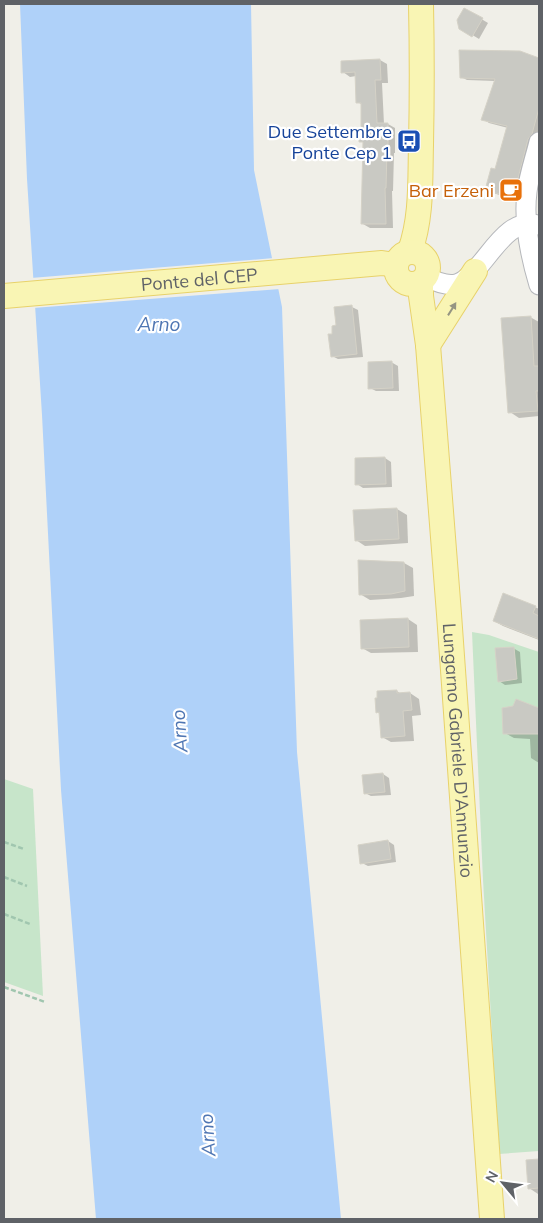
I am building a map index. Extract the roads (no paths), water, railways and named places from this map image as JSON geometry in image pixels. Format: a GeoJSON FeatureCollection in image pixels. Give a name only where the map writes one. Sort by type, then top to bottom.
{"type":"FeatureCollection","features":[{"type":"Feature","properties":{"kind":"main road"},"geometry":{"type":"LineString","coordinates":[[421,4],[420,203],[414,238],[396,270],[400,280],[410,284],[415,284],[423,279]]}},
{"type":"Feature","properties":{"kind":"main road","name":"Ponte del CEP"},"geometry":{"type":"LineString","coordinates":[[4,296],[382,263],[403,258]]}},
{"type":"Feature","properties":{"kind":"main road"},"geometry":{"type":"LineString","coordinates":[[428,346],[475,271]]}},
{"type":"Feature","properties":{"kind":"main road","name":"Lungarno Gabriele D'Annunzio"},"geometry":{"type":"LineString","coordinates":[[423,279],[421,296],[428,346],[449,614],[492,1219]]}},
{"type":"Feature","properties":{"kind":"street"},"geometry":{"type":"LineString","coordinates":[[539,142],[527,191],[526,214],[533,225],[530,252],[539,285]]}},
{"type":"Feature","properties":{"kind":"street"},"geometry":{"type":"LineString","coordinates":[[423,279],[439,283],[456,284],[468,278],[475,271],[504,235],[512,229],[533,225]]}},
{"type":"Feature","properties":{"kind":"water","name":"Arno"},"geometry":{"type":"Polygon","coordinates":[[[20,4],[251,4],[254,170],[282,307],[297,752],[341,1219],[96,1219],[61,790],[42,415],[27,179],[20,4]]]}},
{"type":"Feature","properties":{"kind":"place","name":"Due Settembre Ponte Cep 1"},"geometry":{"type":"Point","coordinates":[409,141]}},
{"type":"Feature","properties":{"kind":"place","name":"Bar Erzeni"},"geometry":{"type":"Point","coordinates":[511,190]}}]}
